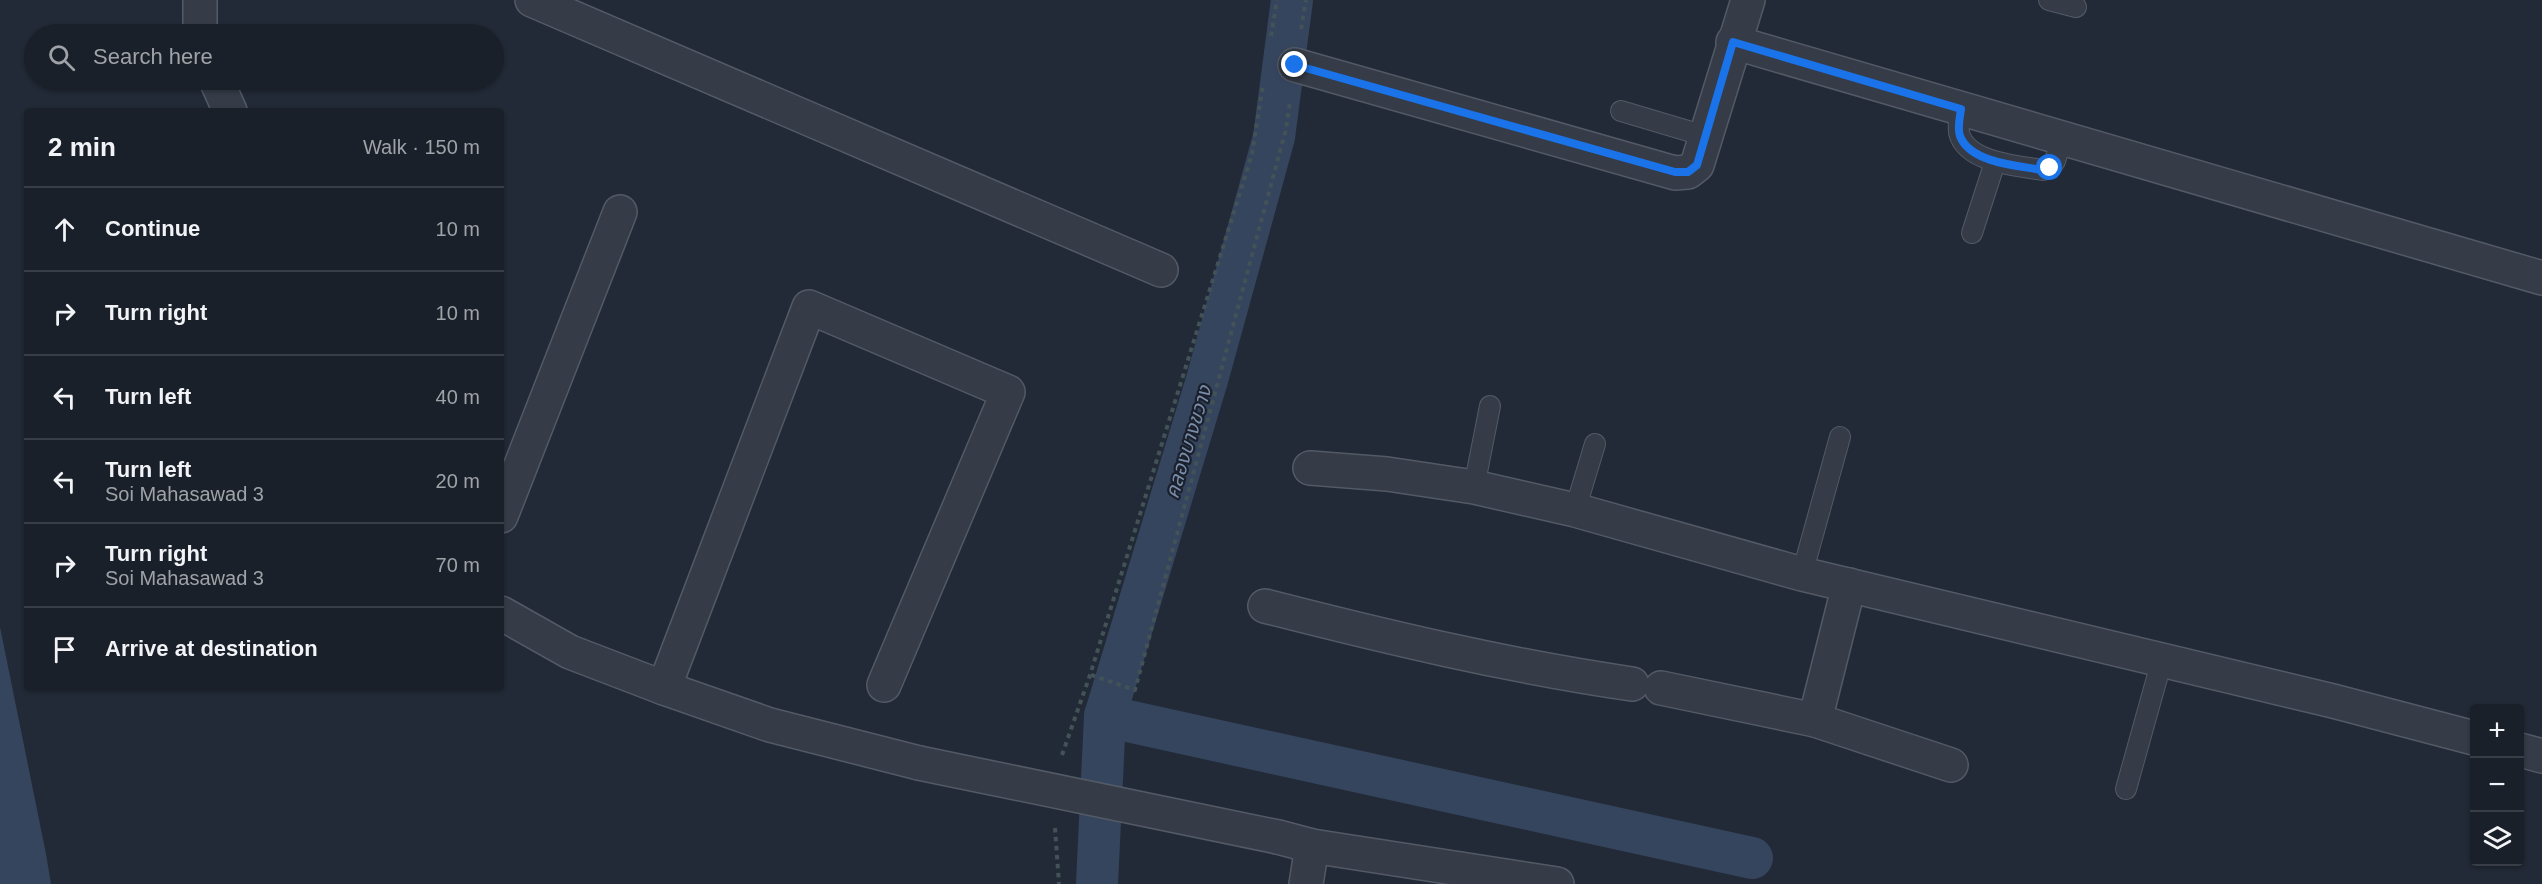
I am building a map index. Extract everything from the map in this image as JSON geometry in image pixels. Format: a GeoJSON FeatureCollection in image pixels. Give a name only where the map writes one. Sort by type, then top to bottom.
{"type":"FeatureCollection","features":[{"type":"Feature","properties":{"kind":"street"},"geometry":{"type":"LineString","coordinates":[[200,0],[200,24]]}},
{"type":"Feature","properties":{"kind":"street"},"geometry":{"type":"LineString","coordinates":[[532,0],[1161,270]]}},
{"type":"Feature","properties":{"kind":"street"},"geometry":{"type":"LineString","coordinates":[[1282,56],[1675,172],[1688,172],[1697,165],[1733,42],[1748,0]]}},
{"type":"Feature","properties":{"kind":"street"},"geometry":{"type":"LineString","coordinates":[[1733,42],[2542,278]]}},
{"type":"Feature","properties":{"kind":"street"},"geometry":{"type":"LineString","coordinates":[[504,508],[620,212]]}},
{"type":"Feature","properties":{"kind":"street"},"geometry":{"type":"LineString","coordinates":[[664,688],[809,307],[1008,392],[884,685]]}},
{"type":"Feature","properties":{"kind":"street"},"geometry":{"type":"LineString","coordinates":[[1310,468],[1387,474],[1474,487],[1575,510],[1802,574],[2470,737]]}},
{"type":"Feature","properties":{"kind":"street"},"geometry":{"type":"LineString","coordinates":[[1815,720],[1849,585]]}},
{"type":"Feature","properties":{"kind":"street"},"geometry":{"type":"LineString","coordinates":[[1264,606],[1401,641],[1559,673],[1647,686],[1815,720],[1951,765]]}},
{"type":"Feature","properties":{"kind":"street"},"geometry":{"type":"LineString","coordinates":[[504,615],[570,652],[770,725],[919,763],[1312,846],[1540,882]]}},
{"type":"Feature","properties":{"kind":"street"},"geometry":{"type":"LineString","coordinates":[[2524,751],[2542,756]]}},
{"type":"Feature","properties":{"kind":"street"},"geometry":{"type":"LineString","coordinates":[[1306,884],[1312,846]]}},
{"type":"Feature","properties":{"kind":"lane"},"geometry":{"type":"LineString","coordinates":[[2049,0],[2076,7]]}},
{"type":"Feature","properties":{"kind":"lane"},"geometry":{"type":"LineString","coordinates":[[1961,109],[1960,138],[1968,148],[1995,162],[2043,170],[2050,168],[2055,161],[2062,138]]}},
{"type":"Feature","properties":{"kind":"lane"},"geometry":{"type":"LineString","coordinates":[[1621,111],[1706,136]]}},
{"type":"Feature","properties":{"kind":"lane"},"geometry":{"type":"LineString","coordinates":[[1972,232],[1995,162]]}},
{"type":"Feature","properties":{"kind":"lane"},"geometry":{"type":"LineString","coordinates":[[1474,487],[1490,406]]}},
{"type":"Feature","properties":{"kind":"lane"},"geometry":{"type":"LineString","coordinates":[[1802,574],[1840,437]]}},
{"type":"Feature","properties":{"kind":"lane"},"geometry":{"type":"LineString","coordinates":[[1575,510],[1595,444]]}},
{"type":"Feature","properties":{"kind":"lane"},"geometry":{"type":"LineString","coordinates":[[2126,789],[2162,660]]}},
{"type":"Feature","properties":{"kind":"path"},"geometry":{"type":"LineString","coordinates":[[1092,675],[1135,690],[1286,129],[1277,0]]}},
{"type":"Feature","properties":{"kind":"path"},"geometry":{"type":"LineString","coordinates":[[1282,56],[1306,0]]}},
{"type":"Feature","properties":{"kind":"path"},"geometry":{"type":"LineString","coordinates":[[1060,761],[1092,675],[1252,154],[1263,83]]}},
{"type":"Feature","properties":{"kind":"path"},"geometry":{"type":"LineString","coordinates":[[1055,826],[1059,884]]}},
{"type":"Feature","properties":{"kind":"water"},"geometry":{"type":"Polygon","coordinates":[[[0,627],[46,854],[51,884],[0,884],[0,627]]]}},
{"type":"Feature","properties":{"kind":"waterway","name":"คลองบางขวาง"},"geometry":{"type":"LineString","coordinates":[[1097,884],[1105,716],[1207,380],[1274,137],[1292,0]]}},
{"type":"Feature","properties":{"kind":"waterway"},"geometry":{"type":"LineString","coordinates":[[1105,716],[1752,858]]}},
{"type":"Feature","properties":{"kind":"route"},"geometry":{"type":"LineString","coordinates":[[1295,65],[1675,172],[1688,172],[1697,165],[1733,42],[1961,109],[1960,138],[1968,148],[1995,162],[2043,170],[2050,168]]}}]}
